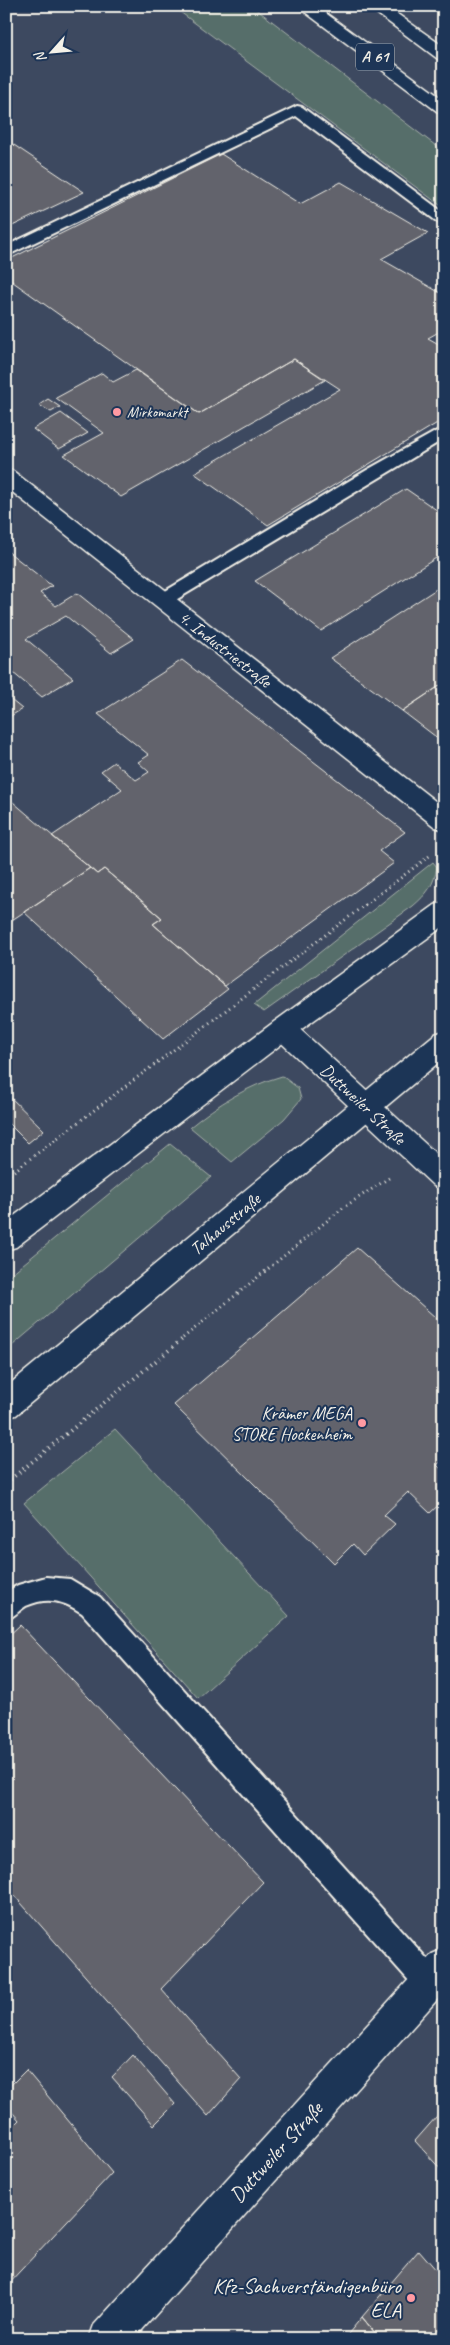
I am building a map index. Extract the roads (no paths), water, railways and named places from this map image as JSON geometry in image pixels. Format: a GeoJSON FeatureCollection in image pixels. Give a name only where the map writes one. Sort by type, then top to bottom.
{"type":"FeatureCollection","features":[{"type":"Feature","properties":{"kind":"main road","name":"A 61"},"geometry":{"type":"LineString","coordinates":[[306,6],[444,108]]}},
{"type":"Feature","properties":{"kind":"main road","name":"A 61"},"geometry":{"type":"LineString","coordinates":[[375,6],[444,55]]}},
{"type":"Feature","properties":{"kind":"main road","name":"4. Industriestraße"},"geometry":{"type":"LineString","coordinates":[[6,476],[444,821]]}},
{"type":"Feature","properties":{"kind":"main road"},"geometry":{"type":"LineString","coordinates":[[6,1238],[283,1029],[444,912]]}},
{"type":"Feature","properties":{"kind":"main road","name":"Duttweiler Straße"},"geometry":{"type":"LineString","coordinates":[[283,1029],[420,1158],[444,1178]]}},
{"type":"Feature","properties":{"kind":"main road","name":"Talhausstraße"},"geometry":{"type":"LineString","coordinates":[[6,1405],[444,1042]]}},
{"type":"Feature","properties":{"kind":"main road","name":"Duttweiler Straße"},"geometry":{"type":"LineString","coordinates":[[108,2339],[437,1974]]}},
{"type":"Feature","properties":{"kind":"lane"},"geometry":{"type":"LineString","coordinates":[[6,252],[298,110],[444,220]]}},
{"type":"Feature","properties":{"kind":"lane"},"geometry":{"type":"LineString","coordinates":[[163,600],[280,531],[364,477],[444,432]]}},
{"type":"Feature","properties":{"kind":"lane"},"geometry":{"type":"LineString","coordinates":[[6,1608],[18,1597],[46,1589],[70,1591],[91,1605],[437,1974]]}},
{"type":"Feature","properties":{"kind":"place","name":"Mirkomarkt"},"geometry":{"type":"Point","coordinates":[117,412]}},
{"type":"Feature","properties":{"kind":"place","name":"Krämer MEGA STORE Hockenheim"},"geometry":{"type":"Point","coordinates":[362,1423]}},
{"type":"Feature","properties":{"kind":"place","name":"Kfz-Sachverständigenbüro ELA"},"geometry":{"type":"Point","coordinates":[411,2298]}}]}
